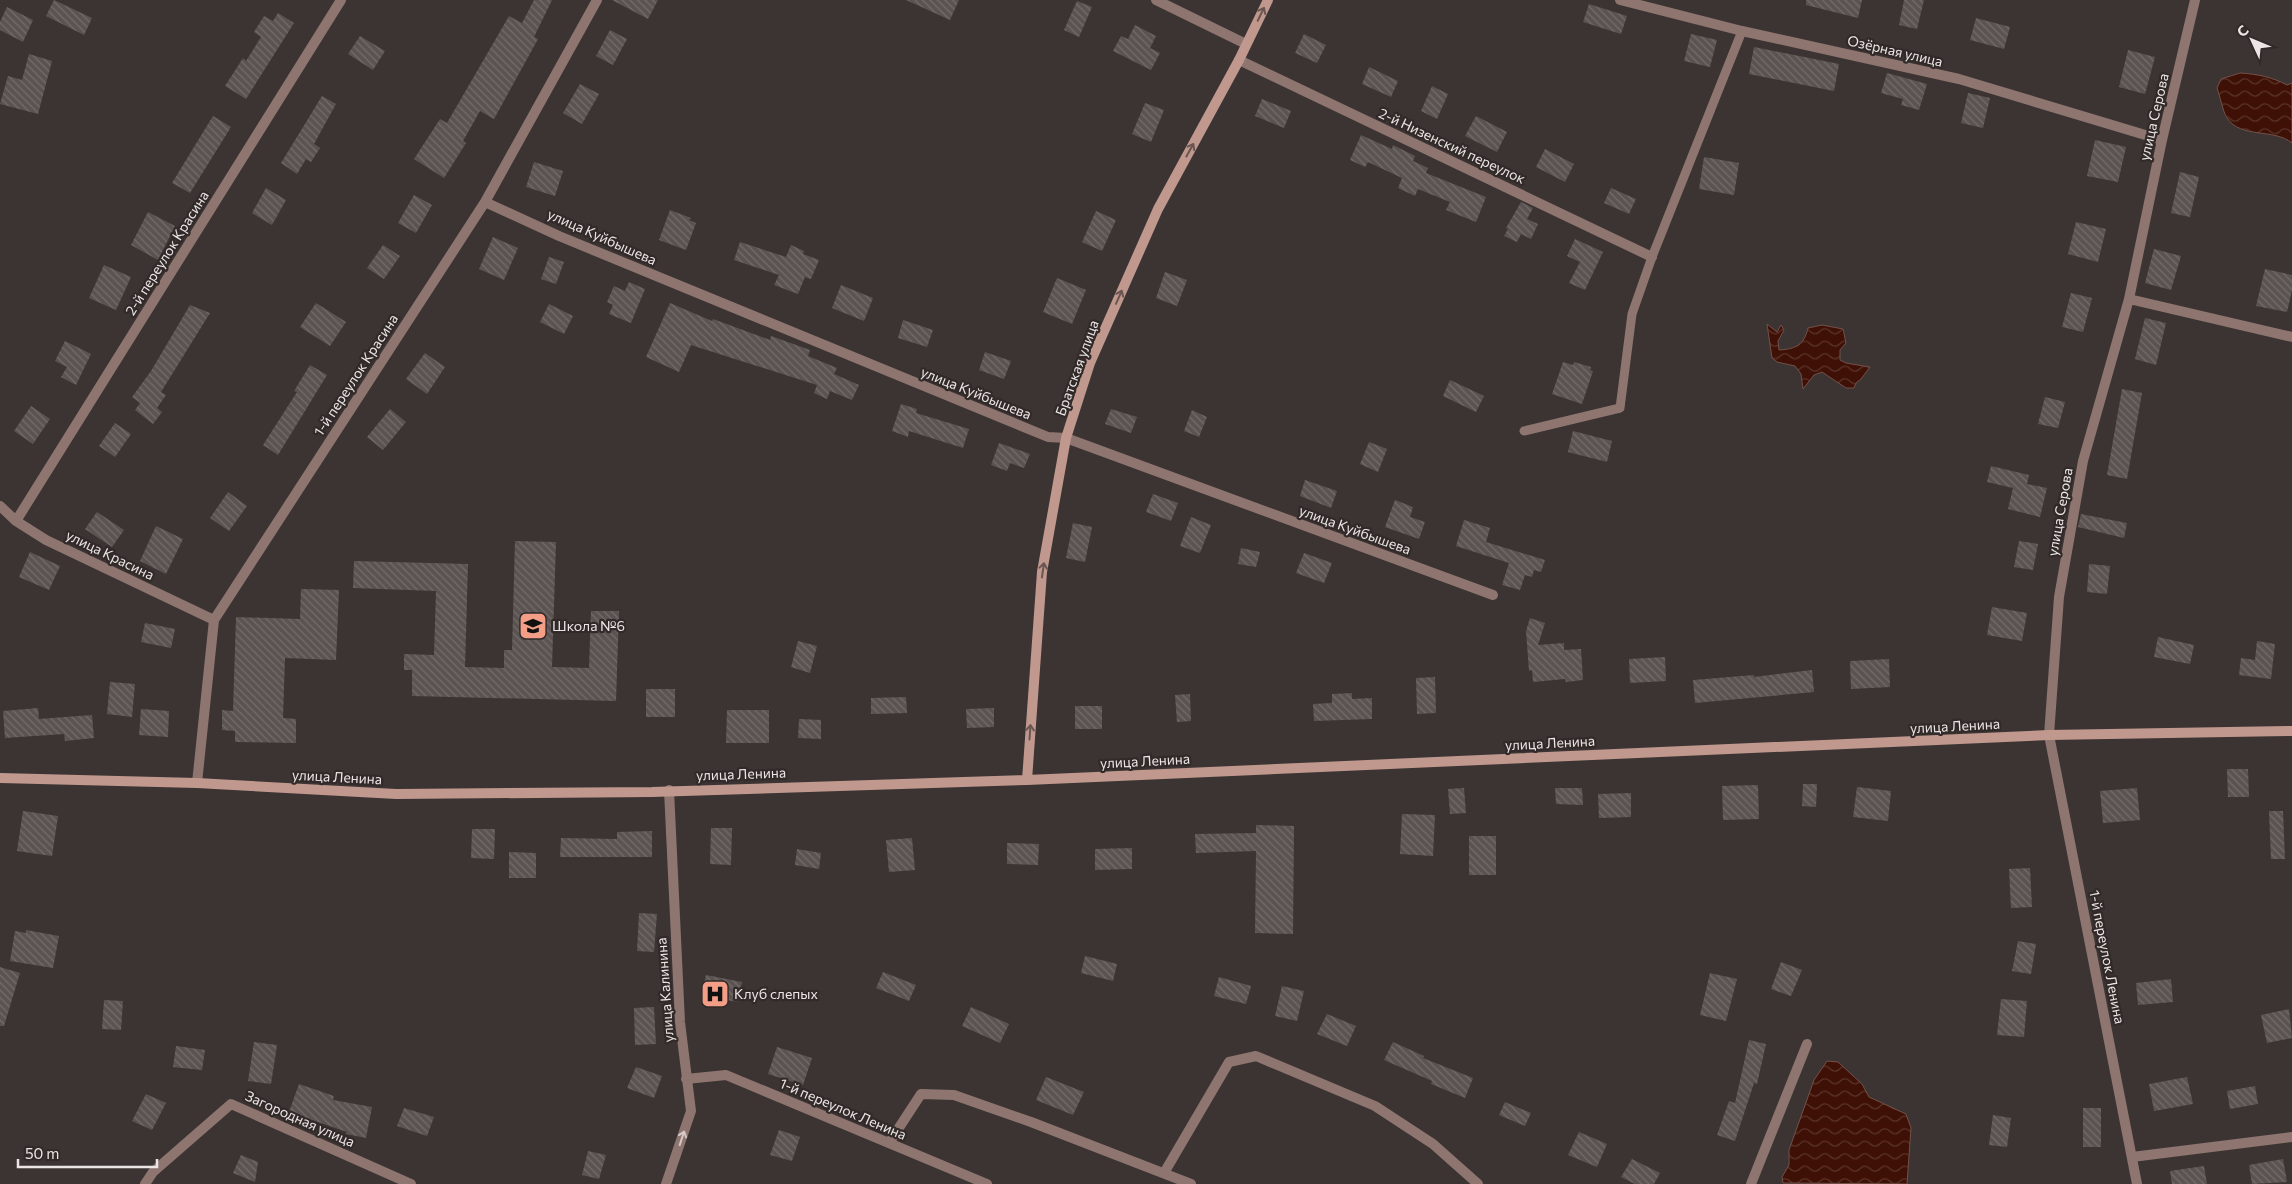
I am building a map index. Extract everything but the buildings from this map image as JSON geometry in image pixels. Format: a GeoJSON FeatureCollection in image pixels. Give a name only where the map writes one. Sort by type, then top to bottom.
{"type":"FeatureCollection","features":[{"type":"Feature","properties":{"kind":"main road","name":"Братская улица"},"geometry":{"type":"LineString","coordinates":[[1027,780],[1042,572],[1066,438],[1090,363],[1158,209],[1239,60],[1268,0]]}},
{"type":"Feature","properties":{"kind":"main road","name":"улица Ленина"},"geometry":{"type":"LineString","coordinates":[[0,778],[197,783],[396,794],[669,790],[1027,780],[2049,735],[2292,731]]}},
{"type":"Feature","properties":{"kind":"street","name":"2-й переулок Красина"},"geometry":{"type":"LineString","coordinates":[[16,521],[342,0]]}},
{"type":"Feature","properties":{"kind":"street","name":"1-й переулок Красина"},"geometry":{"type":"LineString","coordinates":[[197,783],[214,620],[485,202],[597,0]]}},
{"type":"Feature","properties":{"kind":"street"},"geometry":{"type":"LineString","coordinates":[[1156,0],[1246,44]]}},
{"type":"Feature","properties":{"kind":"street","name":"Озёрная улица"},"geometry":{"type":"LineString","coordinates":[[1620,0],[1742,31],[1959,79],[2162,140]]}},
{"type":"Feature","properties":{"kind":"street","name":"улица Серова"},"geometry":{"type":"LineString","coordinates":[[2049,735],[2059,597],[2083,461],[2129,299],[2162,140],[2195,0]]}},
{"type":"Feature","properties":{"kind":"street","name":"2-й Низенский переулок"},"geometry":{"type":"LineString","coordinates":[[1239,60],[1652,257]]}},
{"type":"Feature","properties":{"kind":"street","name":"улица Куйбышева"},"geometry":{"type":"LineString","coordinates":[[485,202],[569,239],[1048,437],[1066,438],[1493,595]]}},
{"type":"Feature","properties":{"kind":"street"},"geometry":{"type":"LineString","coordinates":[[2129,299],[2292,337]]}},
{"type":"Feature","properties":{"kind":"street","name":"улица Красина"},"geometry":{"type":"LineString","coordinates":[[0,506],[16,521],[46,540],[214,620]]}},
{"type":"Feature","properties":{"kind":"street","name":"1-й переулок Ленина"},"geometry":{"type":"LineString","coordinates":[[2049,735],[2137,1184]]}},
{"type":"Feature","properties":{"kind":"street","name":"улица Калинина"},"geometry":{"type":"LineString","coordinates":[[666,1184],[691,1110],[680,1022],[669,790]]}},
{"type":"Feature","properties":{"kind":"street"},"geometry":{"type":"LineString","coordinates":[[1750,1184],[1807,1044]]}},
{"type":"Feature","properties":{"kind":"street"},"geometry":{"type":"LineString","coordinates":[[1164,1173],[1229,1062],[1256,1056],[1374,1106],[1432,1144],[1478,1184]]}},
{"type":"Feature","properties":{"kind":"street","name":"1-й переулок Ленина"},"geometry":{"type":"LineString","coordinates":[[686,1079],[726,1074],[987,1184]]}},
{"type":"Feature","properties":{"kind":"street"},"geometry":{"type":"LineString","coordinates":[[888,1143],[921,1094],[954,1095],[1191,1184]]}},
{"type":"Feature","properties":{"kind":"street","name":"Загородная улица"},"geometry":{"type":"LineString","coordinates":[[145,1184],[152,1172],[231,1104],[411,1184]]}},
{"type":"Feature","properties":{"kind":"street"},"geometry":{"type":"LineString","coordinates":[[2132,1156],[2292,1137]]}},
{"type":"Feature","properties":{"kind":"lane"},"geometry":{"type":"LineString","coordinates":[[1524,431],[1620,408],[1632,314],[1652,257],[1742,31]]}},
{"type":"Feature","properties":{"kind":"water"},"geometry":{"type":"Polygon","coordinates":[[[2240,73],[2264,76],[2287,85],[2292,83],[2292,143],[2285,138],[2241,129],[2227,118],[2217,88],[2221,79],[2240,73]]]}},
{"type":"Feature","properties":{"kind":"water"},"geometry":{"type":"Polygon","coordinates":[[[1767,324],[1777,332],[1781,325],[1784,330],[1778,341],[1779,350],[1790,349],[1802,342],[1808,328],[1822,325],[1843,329],[1846,343],[1840,350],[1840,360],[1846,363],[1870,367],[1854,388],[1846,388],[1822,372],[1814,375],[1803,389],[1801,374],[1795,366],[1777,362],[1772,358],[1767,324]]]}},
{"type":"Feature","properties":{"kind":"water"},"geometry":{"type":"Polygon","coordinates":[[[1827,1061],[1838,1062],[1862,1084],[1869,1097],[1906,1114],[1911,1128],[1907,1184],[1783,1183],[1782,1177],[1789,1165],[1789,1150],[1814,1080],[1827,1061]]]}},
{"type":"Feature","properties":{"kind":"place","name":"Школа №6"},"geometry":{"type":"Point","coordinates":[533,626]}},
{"type":"Feature","properties":{"kind":"place","name":"Клуб слепых"},"geometry":{"type":"Point","coordinates":[715,994]}}]}
